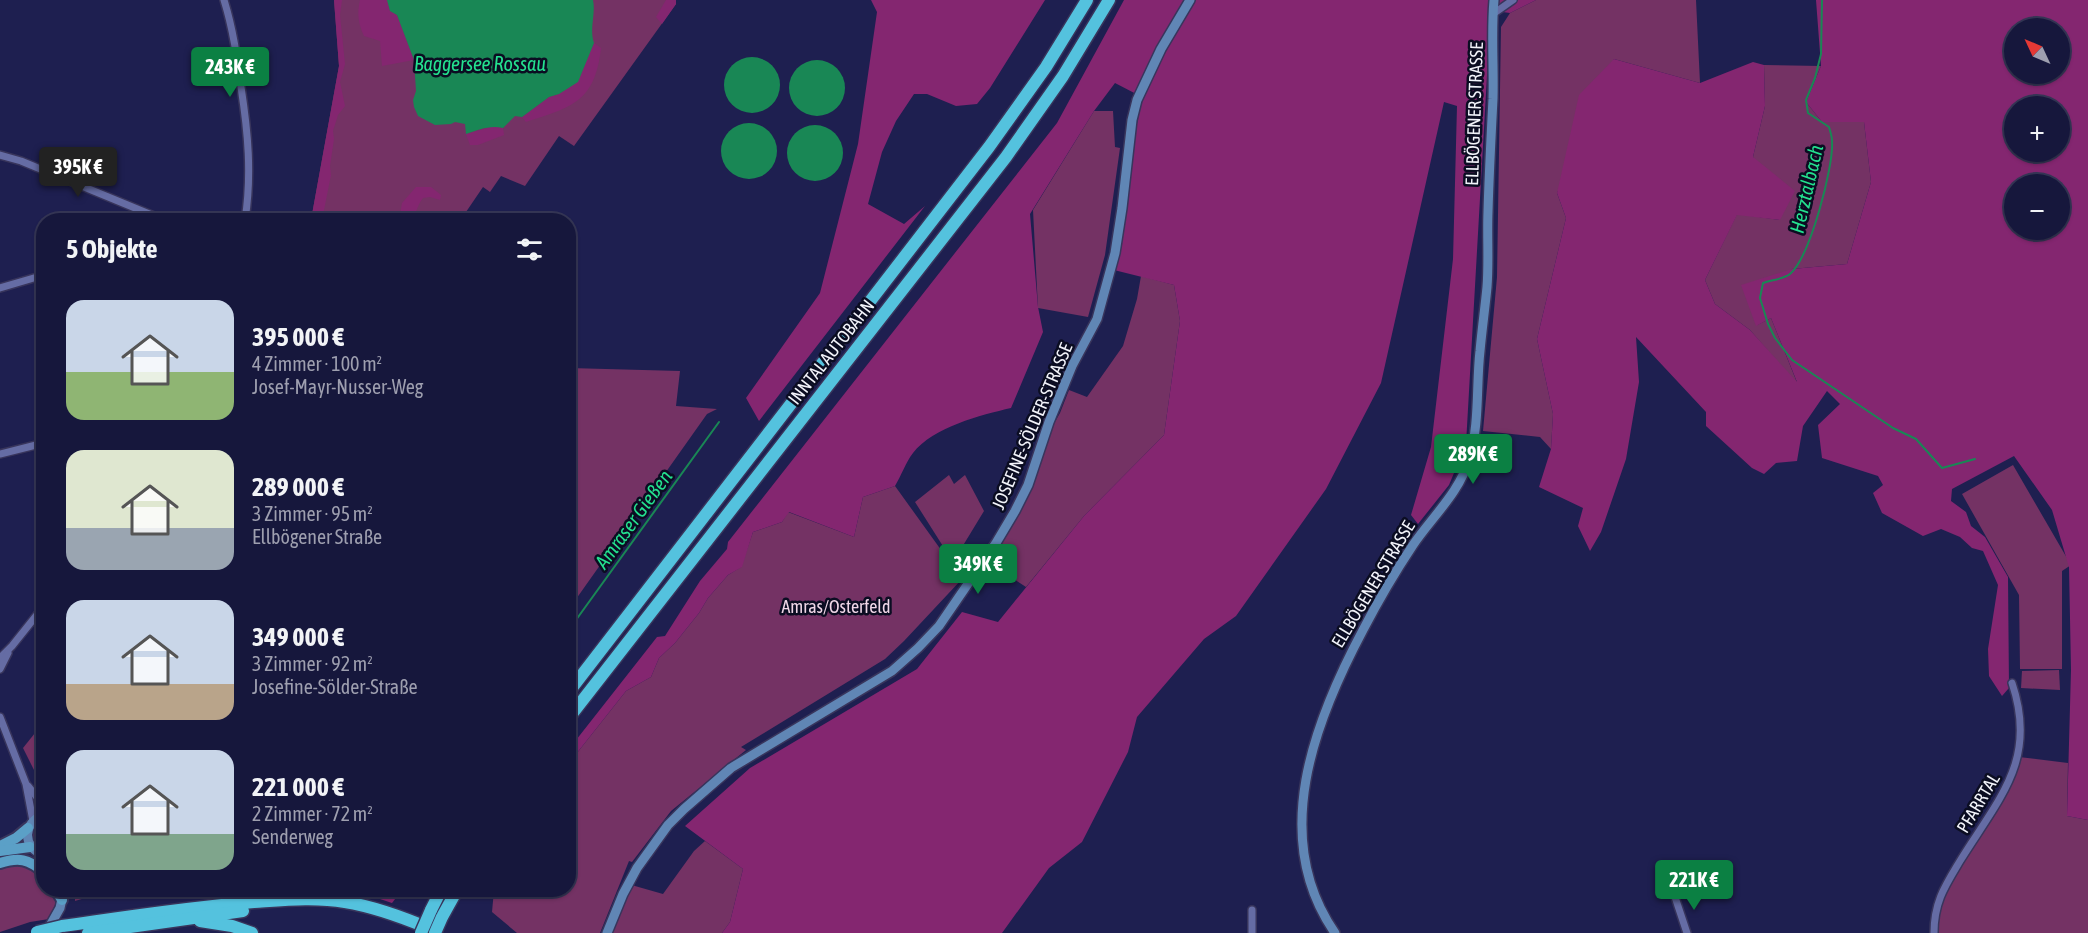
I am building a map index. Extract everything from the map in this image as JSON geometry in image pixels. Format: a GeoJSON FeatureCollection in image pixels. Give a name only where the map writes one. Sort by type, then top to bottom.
{"type":"FeatureCollection","features":[{"type":"Feature","properties":{"kind":"highway","name":"INNTAL AUTOBAHN"},"geometry":{"type":"LineString","coordinates":[[576,683],[989,147],[1046,67],[1087,0]]}},
{"type":"Feature","properties":{"kind":"highway","name":"INNTAL AUTOBAHN"},"geometry":{"type":"LineString","coordinates":[[576,709],[1036,117],[1109,0]]}},
{"type":"Feature","properties":{"kind":"highway"},"geometry":{"type":"LineString","coordinates":[[226,904],[254,897]]}},
{"type":"Feature","properties":{"kind":"highway"},"geometry":{"type":"LineString","coordinates":[[435,933],[440,897]]}},
{"type":"Feature","properties":{"kind":"highway"},"geometry":{"type":"LineString","coordinates":[[88,933],[278,907],[323,907],[372,915],[422,933],[451,897]]}},
{"type":"Feature","properties":{"kind":"highway"},"geometry":{"type":"LineString","coordinates":[[39,933],[62,926],[226,904],[298,899],[346,902],[391,914],[440,933]]}},
{"type":"Feature","properties":{"kind":"highway"},"geometry":{"type":"LineString","coordinates":[[190,919],[232,926],[252,933]]}},
{"type":"Feature","properties":{"kind":"main road","name":"JOSEFINE-SÖLDER-STRASSE"},"geometry":{"type":"LineString","coordinates":[[607,933],[623,894],[637,868],[668,825],[731,768],[892,671],[939,626],[996,543],[1028,485],[1060,394],[1096,318],[1115,253],[1132,120],[1141,88],[1190,0]]}},
{"type":"Feature","properties":{"kind":"main road","name":"ELLBÖGENER STRASSE"},"geometry":{"type":"LineString","coordinates":[[1335,933],[1313,894],[1304,856],[1302,819],[1308,773],[1322,719],[1344,666],[1376,605],[1412,546],[1461,480],[1472,449],[1487,285],[1494,0]]}},
{"type":"Feature","properties":{"kind":"main road"},"geometry":{"type":"LineString","coordinates":[[0,846],[16,838],[36,820]]}},
{"type":"Feature","properties":{"kind":"main road"},"geometry":{"type":"LineString","coordinates":[[30,824],[27,838],[30,847]]}},
{"type":"Feature","properties":{"kind":"main road"},"geometry":{"type":"LineString","coordinates":[[0,851],[30,847],[36,851]]}},
{"type":"Feature","properties":{"kind":"main road"},"geometry":{"type":"LineString","coordinates":[[0,863],[15,859],[36,865]]}},
{"type":"Feature","properties":{"kind":"main road"},"geometry":{"type":"LineString","coordinates":[[39,933],[60,897]]}},
{"type":"Feature","properties":{"kind":"street"},"geometry":{"type":"LineString","coordinates":[[224,0],[233,30],[249,139],[249,193],[246,213]]}},
{"type":"Feature","properties":{"kind":"street"},"geometry":{"type":"LineString","coordinates":[[1493,14],[1513,0]]}},
{"type":"Feature","properties":{"kind":"street"},"geometry":{"type":"LineString","coordinates":[[0,155],[21,161],[147,213]]}},
{"type":"Feature","properties":{"kind":"street"},"geometry":{"type":"LineString","coordinates":[[0,288],[36,277]]}},
{"type":"Feature","properties":{"kind":"street"},"geometry":{"type":"LineString","coordinates":[[0,454],[36,445]]}},
{"type":"Feature","properties":{"kind":"street"},"geometry":{"type":"LineString","coordinates":[[0,658],[36,616]]}},
{"type":"Feature","properties":{"kind":"street"},"geometry":{"type":"LineString","coordinates":[[0,669],[12,646]]}},
{"type":"Feature","properties":{"kind":"street","name":"PFARRTAL"},"geometry":{"type":"LineString","coordinates":[[1934,933],[1934,915],[1943,890],[2010,780],[2019,757],[2020,710],[2012,683]]}},
{"type":"Feature","properties":{"kind":"street"},"geometry":{"type":"LineString","coordinates":[[0,717],[26,784],[36,796]]}},
{"type":"Feature","properties":{"kind":"street"},"geometry":{"type":"LineString","coordinates":[[0,729],[9,744]]}},
{"type":"Feature","properties":{"kind":"street"},"geometry":{"type":"LineString","coordinates":[[26,784],[30,824]]}},
{"type":"Feature","properties":{"kind":"street"},"geometry":{"type":"LineString","coordinates":[[1675,897],[1688,933]]}},
{"type":"Feature","properties":{"kind":"street"},"geometry":{"type":"LineString","coordinates":[[1252,910],[1252,933]]}},
{"type":"Feature","properties":{"kind":"green space"},"geometry":{"type":"Polygon","coordinates":[[[334,0],[676,0],[676,4],[574,146],[559,136],[525,186],[501,176],[490,192],[483,187],[466,212],[463,213],[312,213],[339,66],[334,0]]]}},
{"type":"Feature","properties":{"kind":"green space"},"geometry":{"type":"Polygon","coordinates":[[[1536,0],[1696,0],[1700,83],[1614,59],[1557,193],[1566,218],[1537,339],[1553,414],[1551,449],[1540,437],[1483,431],[1497,277],[1501,27],[1510,13],[1536,0]]]}},
{"type":"Feature","properties":{"kind":"green space"},"geometry":{"type":"Polygon","coordinates":[[[1764,65],[1821,66],[1806,102],[1822,122],[1864,122],[1871,182],[1847,264],[1792,269],[1757,325],[1771,318],[1798,385],[1750,330],[1715,304],[1705,280],[1737,214],[1780,220],[1753,157],[1765,106],[1764,65]]]}},
{"type":"Feature","properties":{"kind":"green space"},"geometry":{"type":"Polygon","coordinates":[[[1094,111],[1113,111],[1115,147],[1120,148],[1105,255],[1088,317],[1038,308],[1033,210],[1094,111]]]}},
{"type":"Feature","properties":{"kind":"green space"},"geometry":{"type":"Polygon","coordinates":[[[1141,276],[1174,285],[1180,321],[1164,435],[1084,516],[1026,587],[989,563],[1030,489],[1052,427],[1069,390],[1087,397],[1123,346],[1137,299],[1141,276]]]}},
{"type":"Feature","properties":{"kind":"green space"},"geometry":{"type":"Polygon","coordinates":[[[576,368],[680,371],[676,406],[717,409],[707,414],[576,599],[576,368]]]}},
{"type":"Feature","properties":{"kind":"green space"},"geometry":{"type":"Polygon","coordinates":[[[2013,465],[2071,565],[2062,571],[2062,669],[2020,669],[2019,595],[1962,494],[2013,465]]]}},
{"type":"Feature","properties":{"kind":"green space"},"geometry":{"type":"Polygon","coordinates":[[[949,475],[954,484],[965,475],[984,511],[953,562],[915,502],[949,475]]]}},
{"type":"Feature","properties":{"kind":"green space","name":"Amras/Osterfeld"},"geometry":{"type":"Polygon","coordinates":[[[895,486],[962,579],[885,659],[741,747],[746,750],[671,811],[632,862],[629,861],[600,933],[517,933],[492,912],[493,897],[576,897],[576,754],[626,691],[651,677],[659,658],[675,643],[708,598],[728,575],[741,567],[753,532],[782,522],[788,512],[854,537],[863,497],[895,486]]]}},
{"type":"Feature","properties":{"kind":"green space"},"geometry":{"type":"Polygon","coordinates":[[[2059,670],[2060,690],[2021,688],[2022,671],[2059,670]]]}},
{"type":"Feature","properties":{"kind":"green space"},"geometry":{"type":"Polygon","coordinates":[[[36,732],[36,774],[23,748],[36,732]]]}},
{"type":"Feature","properties":{"kind":"green space"},"geometry":{"type":"Polygon","coordinates":[[[2019,757],[2068,763],[2067,816],[2088,820],[2088,933],[1934,933],[1937,902],[2010,780],[2019,757]]]}},
{"type":"Feature","properties":{"kind":"green space"},"geometry":{"type":"Polygon","coordinates":[[[36,828],[36,843],[33,835],[36,828]]]}},
{"type":"Feature","properties":{"kind":"green space"},"geometry":{"type":"Polygon","coordinates":[[[705,841],[743,869],[730,922],[722,933],[609,933],[628,884],[663,894],[694,851],[705,841]]]}},
{"type":"Feature","properties":{"kind":"green space"},"geometry":{"type":"Polygon","coordinates":[[[20,853],[36,859],[36,897],[56,897],[49,919],[30,922],[0,932],[0,858],[20,853]]]}},
{"type":"Feature","properties":{"kind":"green space"},"geometry":{"type":"Polygon","coordinates":[[[75,897],[96,897],[85,898],[75,901],[75,897]]]}},
{"type":"Feature","properties":{"kind":"shaded area"},"geometry":{"type":"Polygon","coordinates":[[[334,0],[342,0],[340,15],[345,64],[340,82],[345,106],[338,115],[333,131],[331,175],[323,213],[312,213],[339,66],[334,0]]]}},
{"type":"Feature","properties":{"kind":"shaded area"},"geometry":{"type":"Polygon","coordinates":[[[360,0],[387,0],[390,11],[397,15],[414,60],[382,66],[380,41],[364,36],[360,27],[358,14],[360,0]]]}},
{"type":"Feature","properties":{"kind":"shaded area"},"geometry":{"type":"Polygon","coordinates":[[[666,0],[676,0],[676,4],[662,24],[656,17],[666,0]]]}},
{"type":"Feature","properties":{"kind":"shaded area"},"geometry":{"type":"Polygon","coordinates":[[[871,0],[1045,0],[990,88],[977,104],[956,106],[927,94],[914,94],[896,121],[882,152],[868,204],[904,224],[925,206],[759,421],[746,398],[820,293],[858,144],[877,12],[871,0]]]}},
{"type":"Feature","properties":{"kind":"shaded area"},"geometry":{"type":"Polygon","coordinates":[[[1124,0],[1536,0],[1510,13],[1488,10],[1488,58],[1466,444],[1449,485],[1418,524],[1411,515],[1431,447],[1453,259],[1457,106],[1444,102],[1381,383],[1326,489],[1236,616],[1204,639],[1137,717],[1128,752],[1082,842],[1049,868],[1002,933],[722,933],[730,922],[743,869],[685,826],[750,768],[917,669],[962,612],[998,622],[1084,516],[1164,435],[1180,321],[1174,285],[1114,270],[1142,97],[1115,83],[1094,111],[1030,214],[1038,307],[1043,332],[1011,408],[958,423],[922,444],[910,457],[895,486],[863,497],[854,537],[789,512],[782,522],[753,532],[742,567],[728,575],[675,643],[659,658],[651,677],[626,691],[576,754],[576,740],[657,637],[665,636],[700,581],[727,549],[728,542],[1057,123],[1124,0]]]}},
{"type":"Feature","properties":{"kind":"shaded area"},"geometry":{"type":"Polygon","coordinates":[[[1816,0],[2088,0],[2088,820],[2067,816],[2071,670],[2069,567],[2052,510],[2014,456],[1952,489],[1951,501],[1966,512],[1971,526],[1985,537],[2008,577],[2009,688],[2002,696],[1989,676],[1988,649],[1998,585],[1983,551],[1972,548],[1960,537],[1941,529],[1923,536],[1882,513],[1873,493],[1883,485],[1878,476],[1822,458],[1818,425],[1840,404],[1827,391],[1803,426],[1797,461],[1776,463],[1764,474],[1752,468],[1706,426],[1706,412],[1636,337],[1639,382],[1626,459],[1601,532],[1590,551],[1578,526],[1583,508],[1539,487],[1551,449],[1553,414],[1537,339],[1566,218],[1557,193],[1579,95],[1614,59],[1700,83],[1753,62],[1764,65],[1765,106],[1753,157],[1795,191],[1780,220],[1737,215],[1705,280],[1715,304],[1750,330],[1797,382],[1771,318],[1756,326],[1741,285],[1792,269],[1847,264],[1871,182],[1864,122],[1822,122],[1806,102],[1821,66],[1816,0]]]}},
{"type":"Feature","properties":{"kind":"shaded area"},"geometry":{"type":"Polygon","coordinates":[[[594,43],[601,48],[598,66],[587,91],[568,106],[526,122],[522,117],[549,97],[559,94],[586,60],[594,43]]]}},
{"type":"Feature","properties":{"kind":"shaded area"},"geometry":{"type":"Polygon","coordinates":[[[494,126],[503,128],[504,135],[478,145],[470,145],[466,134],[494,126]]]}},
{"type":"Feature","properties":{"kind":"shaded area"},"geometry":{"type":"Polygon","coordinates":[[[416,187],[431,187],[441,195],[440,200],[430,197],[423,198],[415,213],[400,213],[402,203],[416,187]]]}},
{"type":"Feature","properties":{"kind":"shaded area"},"geometry":{"type":"Polygon","coordinates":[[[374,897],[397,897],[392,903],[374,897]]]}},
{"type":"Feature","properties":{"kind":"water","name":"Baggersee Rossau"},"geometry":{"type":"Polygon","coordinates":[[[387,0],[593,0],[594,43],[578,82],[559,94],[549,97],[522,117],[515,116],[503,128],[489,128],[466,134],[465,124],[455,122],[435,125],[418,116],[413,100],[416,91],[414,60],[397,15],[390,11],[387,0]]]}},
{"type":"Feature","properties":{"kind":"water"},"geometry":{"type":"Polygon","coordinates":[[[752,57],[763,59],[772,65],[778,74],[780,85],[778,96],[772,105],[763,111],[752,113],[741,111],[732,105],[726,96],[724,85],[726,74],[732,65],[741,59],[752,57]]]}},
{"type":"Feature","properties":{"kind":"water"},"geometry":{"type":"Polygon","coordinates":[[[817,60],[828,62],[837,68],[843,77],[845,88],[843,99],[837,108],[828,114],[817,116],[806,114],[797,108],[791,99],[789,88],[791,77],[797,68],[806,62],[817,60]]]}},
{"type":"Feature","properties":{"kind":"water"},"geometry":{"type":"Polygon","coordinates":[[[749,123],[760,125],[769,131],[775,140],[777,151],[775,162],[769,171],[760,177],[749,179],[738,177],[729,171],[723,162],[721,151],[723,140],[729,131],[738,125],[749,123]]]}},
{"type":"Feature","properties":{"kind":"water"},"geometry":{"type":"Polygon","coordinates":[[[815,125],[826,127],[835,133],[841,142],[843,153],[841,164],[835,173],[826,179],[815,181],[804,179],[795,173],[789,164],[787,153],[789,142],[795,133],[804,127],[815,125]]]}},
{"type":"Feature","properties":{"kind":"waterway","name":"Herztalbach"},"geometry":{"type":"LineString","coordinates":[[1822,0],[1821,54],[1806,100],[1808,113],[1829,127],[1832,153],[1825,190],[1813,231],[1798,264],[1787,276],[1763,283],[1760,298],[1768,324],[1775,338],[1792,360],[1893,428],[1916,439],[1942,468],[1975,459]]}},
{"type":"Feature","properties":{"kind":"waterway","name":"Amraser Gießen"},"geometry":{"type":"LineString","coordinates":[[576,620],[719,422]]}}]}
